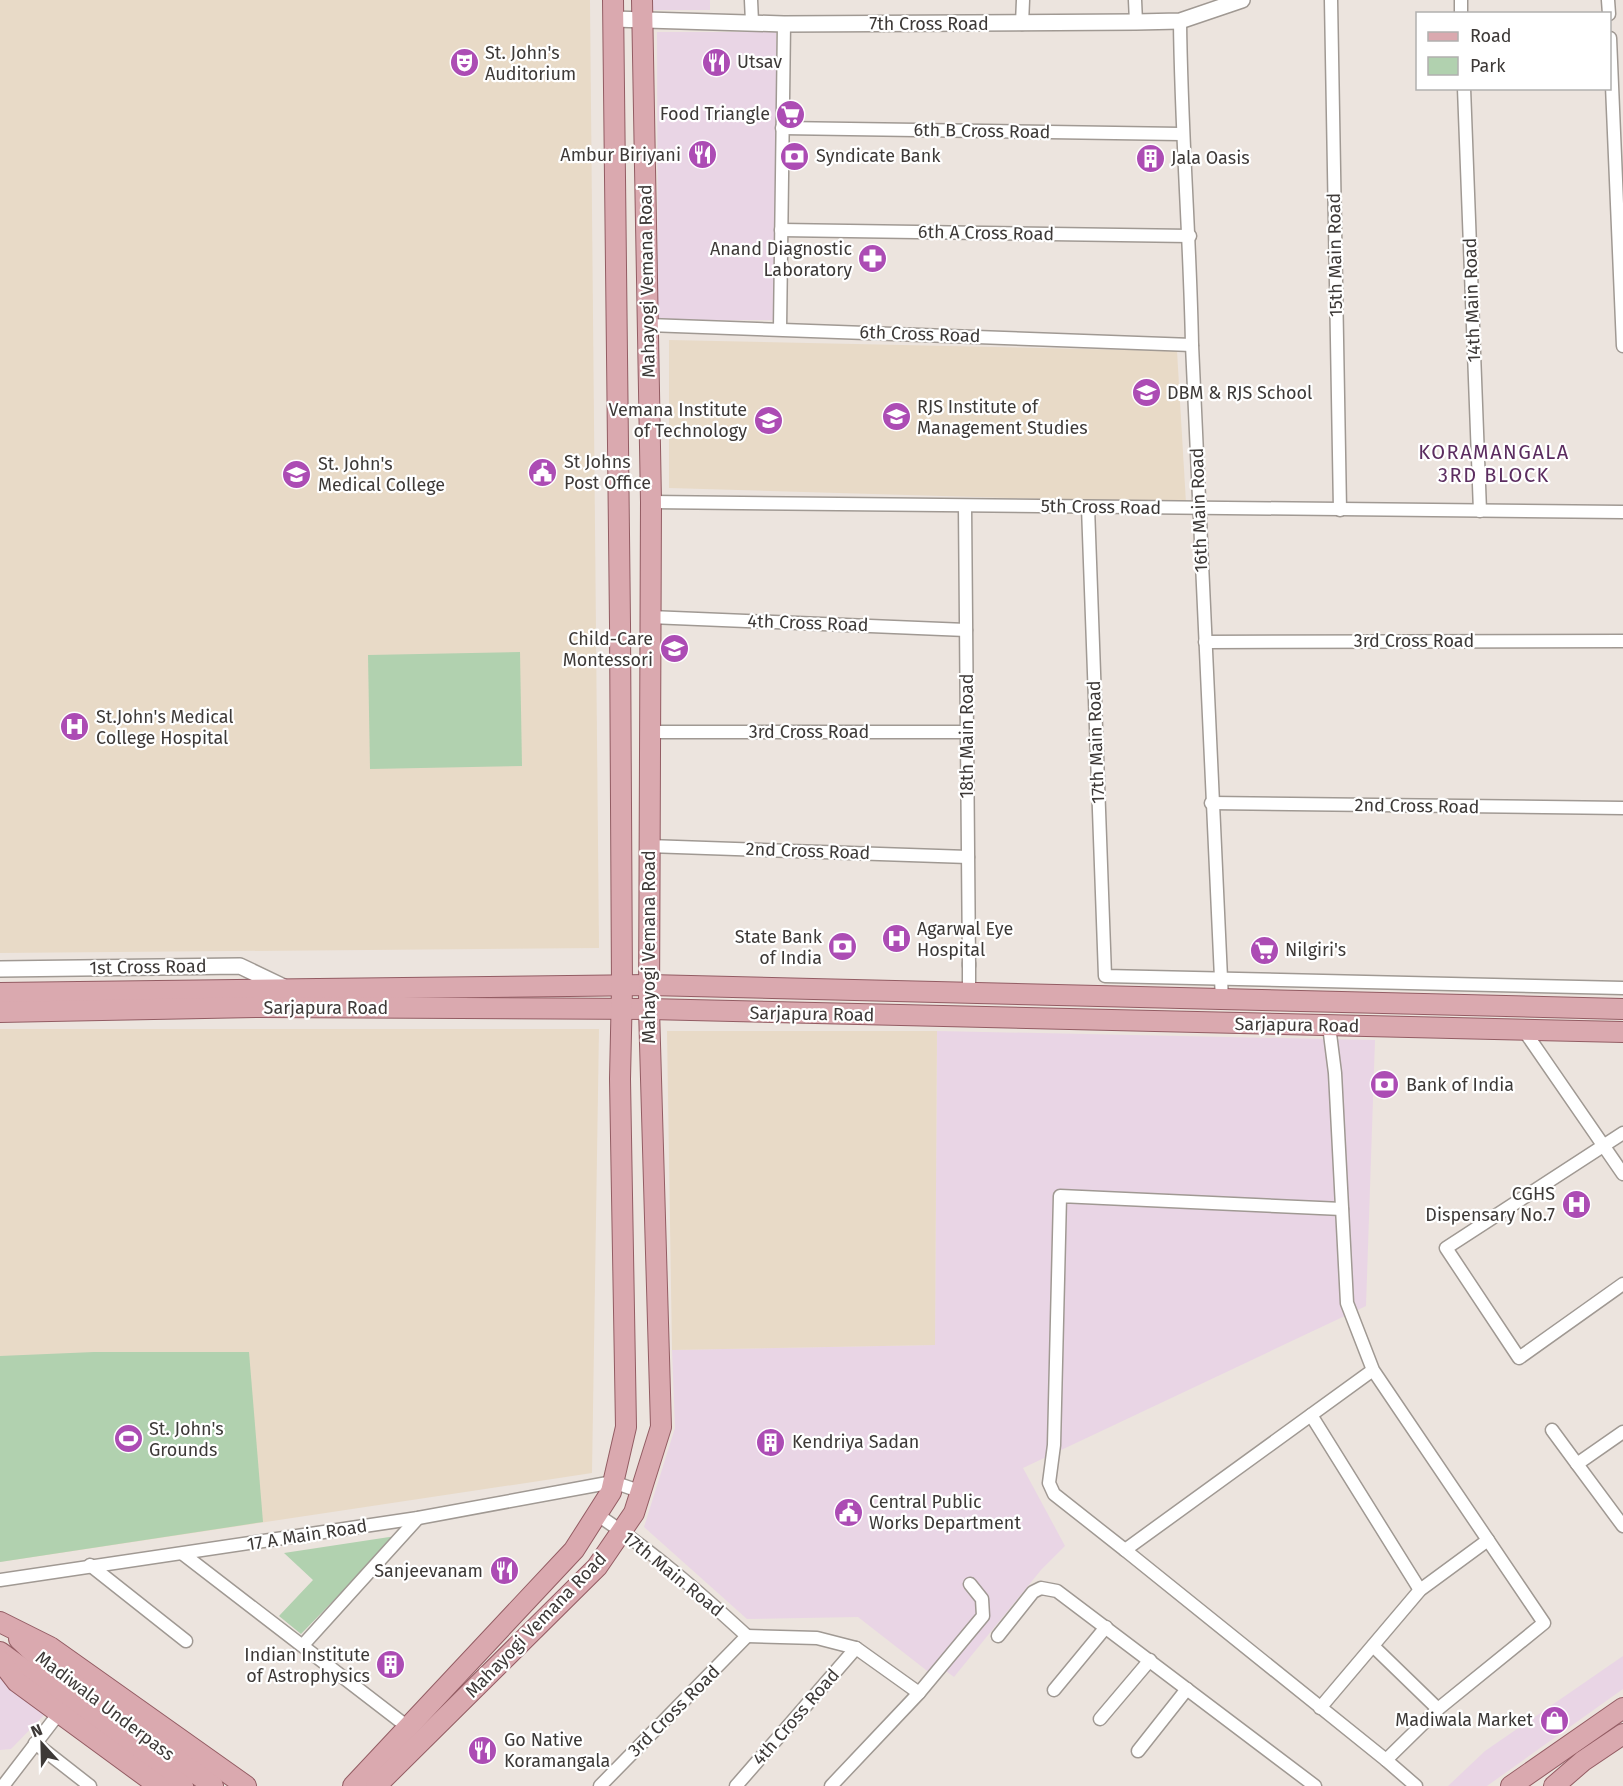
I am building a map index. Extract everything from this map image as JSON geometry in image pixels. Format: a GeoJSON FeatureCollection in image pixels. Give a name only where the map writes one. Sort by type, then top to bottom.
{"type":"FeatureCollection","features":[{"type":"Feature","properties":{"kind":"main road","name":"Mahayogi Vemana Road"},"geometry":{"type":"LineString","coordinates":[[353,1786],[410,1728],[574,1550],[611,1492],[626,1427],[613,10]]}},
{"type":"Feature","properties":{"kind":"main road","name":"Mahayogi Vemana Road"},"geometry":{"type":"LineString","coordinates":[[376,1786],[597,1567],[634,1513],[661,1426],[649,1009],[651,502],[643,10]]}},
{"type":"Feature","properties":{"kind":"main road","name":"Sarjapura Road"},"geometry":{"type":"LineString","coordinates":[[0,993],[649,985],[1623,1009]]}},
{"type":"Feature","properties":{"kind":"main road","name":"Sarjapura Road"},"geometry":{"type":"LineString","coordinates":[[0,1012],[260,1007],[649,1009],[1623,1032]]}},
{"type":"Feature","properties":{"kind":"main road","name":"Madiwala Underpass"},"geometry":{"type":"LineString","coordinates":[[0,1622],[39,1658],[213,1786]]}},
{"type":"Feature","properties":{"kind":"main road"},"geometry":{"type":"LineString","coordinates":[[0,1622],[50,1647],[246,1786]]}},
{"type":"Feature","properties":{"kind":"main road","name":"Madiwala Underpass"},"geometry":{"type":"LineString","coordinates":[[0,1652],[183,1786]]}},
{"type":"Feature","properties":{"kind":"main road"},"geometry":{"type":"LineString","coordinates":[[0,1660],[17,1682],[159,1786]]}},
{"type":"Feature","properties":{"kind":"main road"},"geometry":{"type":"LineString","coordinates":[[1511,1786],[1623,1708]]}},
{"type":"Feature","properties":{"kind":"main road"},"geometry":{"type":"LineString","coordinates":[[1554,1786],[1583,1761],[1623,1734]]}},
{"type":"Feature","properties":{"kind":"street"},"geometry":{"type":"LineString","coordinates":[[751,0],[752,22]]}},
{"type":"Feature","properties":{"kind":"street"},"geometry":{"type":"LineString","coordinates":[[1023,0],[1023,24]]}},
{"type":"Feature","properties":{"kind":"street"},"geometry":{"type":"LineString","coordinates":[[1135,0],[1136,22]]}},
{"type":"Feature","properties":{"kind":"street","name":"7th Cross Road"},"geometry":{"type":"LineString","coordinates":[[613,10],[643,10],[784,24],[1023,24],[1180,21],[1242,0]]}},
{"type":"Feature","properties":{"kind":"street","name":"15th Main Road"},"geometry":{"type":"LineString","coordinates":[[1331,0],[1340,510]]}},
{"type":"Feature","properties":{"kind":"street","name":"16th Main Road"},"geometry":{"type":"LineString","coordinates":[[1180,21],[1181,134],[1190,236],[1204,642],[1222,1000]]}},
{"type":"Feature","properties":{"kind":"street"},"geometry":{"type":"LineString","coordinates":[[780,328],[784,24]]}},
{"type":"Feature","properties":{"kind":"street"},"geometry":{"type":"LineString","coordinates":[[1611,62],[1623,346]]}},
{"type":"Feature","properties":{"kind":"street","name":"14th Main Road"},"geometry":{"type":"LineString","coordinates":[[1464,90],[1480,511]]}},
{"type":"Feature","properties":{"kind":"street","name":"6th B Cross Road"},"geometry":{"type":"LineString","coordinates":[[782,128],[1181,134]]}},
{"type":"Feature","properties":{"kind":"street","name":"6th A Cross Road"},"geometry":{"type":"LineString","coordinates":[[781,230],[1190,236]]}},
{"type":"Feature","properties":{"kind":"street","name":"6th Cross Road"},"geometry":{"type":"LineString","coordinates":[[648,325],[780,328],[1192,345]]}},
{"type":"Feature","properties":{"kind":"street","name":"5th Cross Road"},"geometry":{"type":"LineString","coordinates":[[651,502],[1623,512]]}},
{"type":"Feature","properties":{"kind":"street","name":"18th Main Road"},"geometry":{"type":"LineString","coordinates":[[965,506],[969,994]]}},
{"type":"Feature","properties":{"kind":"street","name":"17th Main Road"},"geometry":{"type":"LineString","coordinates":[[1088,507],[1104,976],[1220,977]]}},
{"type":"Feature","properties":{"kind":"street","name":"4th Cross Road"},"geometry":{"type":"LineString","coordinates":[[650,617],[966,630]]}},
{"type":"Feature","properties":{"kind":"street","name":"3rd Cross Road"},"geometry":{"type":"LineString","coordinates":[[1204,642],[1623,641]]}},
{"type":"Feature","properties":{"kind":"street","name":"3rd Cross Road"},"geometry":{"type":"LineString","coordinates":[[650,732],[967,732]]}},
{"type":"Feature","properties":{"kind":"street","name":"2nd Cross Road"},"geometry":{"type":"LineString","coordinates":[[1212,803],[1623,808]]}},
{"type":"Feature","properties":{"kind":"street","name":"2nd Cross Road"},"geometry":{"type":"LineString","coordinates":[[648,846],[968,857]]}},
{"type":"Feature","properties":{"kind":"street","name":"1st Cross Road"},"geometry":{"type":"LineString","coordinates":[[0,969],[240,966],[290,990]]}},
{"type":"Feature","properties":{"kind":"street"},"geometry":{"type":"LineString","coordinates":[[1220,977],[1623,988]]}},
{"type":"Feature","properties":{"kind":"street"},"geometry":{"type":"LineString","coordinates":[[1329,1026],[1335,1073],[1347,1303],[1373,1370],[1545,1623],[1438,1709],[1386,1760]]}},
{"type":"Feature","properties":{"kind":"street"},"geometry":{"type":"LineString","coordinates":[[1523,1029],[1623,1174]]}},
{"type":"Feature","properties":{"kind":"street"},"geometry":{"type":"LineString","coordinates":[[1623,1133],[1446,1248],[1519,1358],[1623,1284]]}},
{"type":"Feature","properties":{"kind":"street"},"geometry":{"type":"LineString","coordinates":[[1342,1209],[1060,1196],[1054,1445],[1049,1483],[1054,1494],[1416,1786]]}},
{"type":"Feature","properties":{"kind":"street"},"geometry":{"type":"LineString","coordinates":[[1125,1550],[1373,1370]]}},
{"type":"Feature","properties":{"kind":"street"},"geometry":{"type":"LineString","coordinates":[[1311,1415],[1420,1590]]}},
{"type":"Feature","properties":{"kind":"street"},"geometry":{"type":"LineString","coordinates":[[1552,1430],[1623,1526]]}},
{"type":"Feature","properties":{"kind":"street"},"geometry":{"type":"LineString","coordinates":[[1577,1464],[1623,1432]]}},
{"type":"Feature","properties":{"kind":"street"},"geometry":{"type":"LineString","coordinates":[[613,1482],[642,1492]]}},
{"type":"Feature","properties":{"kind":"street","name":"17 A Main Road"},"geometry":{"type":"LineString","coordinates":[[0,1580],[418,1518],[613,1482]]}},
{"type":"Feature","properties":{"kind":"street","name":"17th Main Road"},"geometry":{"type":"LineString","coordinates":[[596,1514],[622,1531],[712,1604],[747,1636]]}},
{"type":"Feature","properties":{"kind":"street"},"geometry":{"type":"LineString","coordinates":[[303,1645],[418,1518]]}},
{"type":"Feature","properties":{"kind":"street"},"geometry":{"type":"LineString","coordinates":[[1320,1708],[1420,1590],[1488,1540]]}},
{"type":"Feature","properties":{"kind":"street"},"geometry":{"type":"LineString","coordinates":[[183,1554],[410,1728]]}},
{"type":"Feature","properties":{"kind":"street"},"geometry":{"type":"LineString","coordinates":[[90,1565],[186,1641]]}},
{"type":"Feature","properties":{"kind":"street"},"geometry":{"type":"LineString","coordinates":[[831,1786],[920,1693],[983,1616],[982,1599],[970,1584]]}},
{"type":"Feature","properties":{"kind":"street"},"geometry":{"type":"LineString","coordinates":[[998,1636],[1033,1592],[1041,1588],[1049,1588],[1070,1599],[1315,1786]]}},
{"type":"Feature","properties":{"kind":"street"},"geometry":{"type":"LineString","coordinates":[[1054,1690],[1106,1627]]}},
{"type":"Feature","properties":{"kind":"street"},"geometry":{"type":"LineString","coordinates":[[747,1636],[817,1638],[856,1648],[920,1693]]}},
{"type":"Feature","properties":{"kind":"street","name":"3rd Cross Road"},"geometry":{"type":"LineString","coordinates":[[600,1786],[747,1636]]}},
{"type":"Feature","properties":{"kind":"street"},"geometry":{"type":"LineString","coordinates":[[1373,1646],[1438,1709]]}},
{"type":"Feature","properties":{"kind":"street","name":"4th Cross Road"},"geometry":{"type":"LineString","coordinates":[[736,1786],[856,1648]]}},
{"type":"Feature","properties":{"kind":"street"},"geometry":{"type":"LineString","coordinates":[[1100,1719],[1150,1660]]}},
{"type":"Feature","properties":{"kind":"street"},"geometry":{"type":"LineString","coordinates":[[1138,1751],[1187,1689]]}},
{"type":"Feature","properties":{"kind":"street"},"geometry":{"type":"LineString","coordinates":[[3,1786],[59,1713]]}},
{"type":"Feature","properties":{"kind":"street"},"geometry":{"type":"LineString","coordinates":[[35,1743],[90,1786]]}},
{"type":"Feature","properties":{"kind":"shaded area","name":"St. John's Medical College"},"geometry":{"type":"Polygon","coordinates":[[[0,0],[590,0],[599,948],[0,953],[0,0]]]}},
{"type":"Feature","properties":{"kind":"shaded area"},"geometry":{"type":"Polygon","coordinates":[[[649,0],[710,0],[710,10],[649,10],[649,0]]]}},
{"type":"Feature","properties":{"kind":"shaded area"},"geometry":{"type":"Polygon","coordinates":[[[657,32],[776,32],[777,320],[658,321],[657,32]]]}},
{"type":"Feature","properties":{"kind":"shaded area"},"geometry":{"type":"Polygon","coordinates":[[[669,340],[1177,351],[1186,503],[669,488],[669,340]]]}},
{"type":"Feature","properties":{"kind":"shaded area"},"geometry":{"type":"Polygon","coordinates":[[[0,1029],[599,1029],[592,1473],[0,1562],[0,1029]]]}},
{"type":"Feature","properties":{"kind":"shaded area"},"geometry":{"type":"Polygon","coordinates":[[[667,1031],[937,1031],[935,1345],[672,1350],[667,1031]]]}},
{"type":"Feature","properties":{"kind":"shaded area"},"geometry":{"type":"Polygon","coordinates":[[[937,1031],[1375,1040],[1366,1306],[1023,1468],[1065,1546],[1041,1570],[954,1677],[943,1669],[935,1677],[858,1617],[747,1619],[644,1527],[675,1428],[672,1350],[935,1345],[937,1031]]]}},
{"type":"Feature","properties":{"kind":"shaded area","name":"Madiwala Market"},"geometry":{"type":"Polygon","coordinates":[[[1623,1656],[1623,1689],[1487,1786],[1448,1786],[1485,1751],[1623,1656]]]}},
{"type":"Feature","properties":{"kind":"shaded area"},"geometry":{"type":"Polygon","coordinates":[[[0,1675],[45,1714],[11,1749],[0,1750],[0,1675]]]}},
{"type":"Feature","properties":{"kind":"green space"},"geometry":{"type":"Polygon","coordinates":[[[520,652],[522,766],[370,769],[368,655],[520,652]]]}},
{"type":"Feature","properties":{"kind":"green space","name":"St. John's Grounds"},"geometry":{"type":"Polygon","coordinates":[[[94,1352],[249,1352],[263,1522],[0,1562],[0,1356],[94,1352]]]}},
{"type":"Feature","properties":{"kind":"green space"},"geometry":{"type":"Polygon","coordinates":[[[396,1536],[301,1634],[279,1616],[313,1580],[284,1553],[396,1536]]]}},
{"type":"Feature","properties":{"kind":"place","name":"Utsav"},"geometry":{"type":"Point","coordinates":[716,62]}},
{"type":"Feature","properties":{"kind":"place","name":"St. John's Auditorium"},"geometry":{"type":"Point","coordinates":[464,63]}},
{"type":"Feature","properties":{"kind":"place","name":"Food Triangle"},"geometry":{"type":"Point","coordinates":[791,114]}},
{"type":"Feature","properties":{"kind":"place","name":"Ambur Biriyani"},"geometry":{"type":"Point","coordinates":[702,155]}},
{"type":"Feature","properties":{"kind":"place","name":"Syndicate Bank"},"geometry":{"type":"Point","coordinates":[795,156]}},
{"type":"Feature","properties":{"kind":"place","name":"Jala Oasis"},"geometry":{"type":"Point","coordinates":[1150,158]}},
{"type":"Feature","properties":{"kind":"place","name":"Anand Diagnostic Laboratory"},"geometry":{"type":"Point","coordinates":[873,259]}},
{"type":"Feature","properties":{"kind":"place","name":"DBM & RJS School"},"geometry":{"type":"Point","coordinates":[1146,393]}},
{"type":"Feature","properties":{"kind":"place","name":"RJS Institute of Management Studies"},"geometry":{"type":"Point","coordinates":[896,417]}},
{"type":"Feature","properties":{"kind":"place","name":"Vemana Institute of Technology"},"geometry":{"type":"Point","coordinates":[768,420]}},
{"type":"Feature","properties":{"kind":"place","name":"St Johns Post Office"},"geometry":{"type":"Point","coordinates":[543,472]}},
{"type":"Feature","properties":{"kind":"place","name":"St. John's Medical College"},"geometry":{"type":"Point","coordinates":[297,474]}},
{"type":"Feature","properties":{"kind":"place","name":"Child-Care Montessori"},"geometry":{"type":"Point","coordinates":[674,649]}},
{"type":"Feature","properties":{"kind":"place","name":"St.John's Medical College Hospital"},"geometry":{"type":"Point","coordinates":[75,727]}},
{"type":"Feature","properties":{"kind":"place","name":"Agarwal Eye Hospital"},"geometry":{"type":"Point","coordinates":[896,939]}},
{"type":"Feature","properties":{"kind":"place","name":"State Bank of India"},"geometry":{"type":"Point","coordinates":[843,947]}},
{"type":"Feature","properties":{"kind":"place","name":"Nilgiri's"},"geometry":{"type":"Point","coordinates":[1264,950]}},
{"type":"Feature","properties":{"kind":"place","name":"Bank of India"},"geometry":{"type":"Point","coordinates":[1385,1085]}},
{"type":"Feature","properties":{"kind":"place","name":"CGHS Dispensary No.7"},"geometry":{"type":"Point","coordinates":[1576,1204]}},
{"type":"Feature","properties":{"kind":"place","name":"St. John's Grounds"},"geometry":{"type":"Point","coordinates":[128,1439]}},
{"type":"Feature","properties":{"kind":"place","name":"Kendriya Sadan"},"geometry":{"type":"Point","coordinates":[771,1442]}},
{"type":"Feature","properties":{"kind":"place","name":"Central Public Works Department"},"geometry":{"type":"Point","coordinates":[848,1512]}},
{"type":"Feature","properties":{"kind":"place","name":"Sanjeevanam"},"geometry":{"type":"Point","coordinates":[504,1571]}},
{"type":"Feature","properties":{"kind":"place","name":"Indian Institute of Astrophysics"},"geometry":{"type":"Point","coordinates":[391,1665]}},
{"type":"Feature","properties":{"kind":"place","name":"Madiwala Market"},"geometry":{"type":"Point","coordinates":[1554,1720]}},
{"type":"Feature","properties":{"kind":"place","name":"Go Native Koramangala"},"geometry":{"type":"Point","coordinates":[483,1750]}},
{"type":"Feature","properties":{"kind":"district","name":"KORAMANGALA 3RD BLOCK"},"geometry":{"type":"Point","coordinates":[1494,464]}}]}
